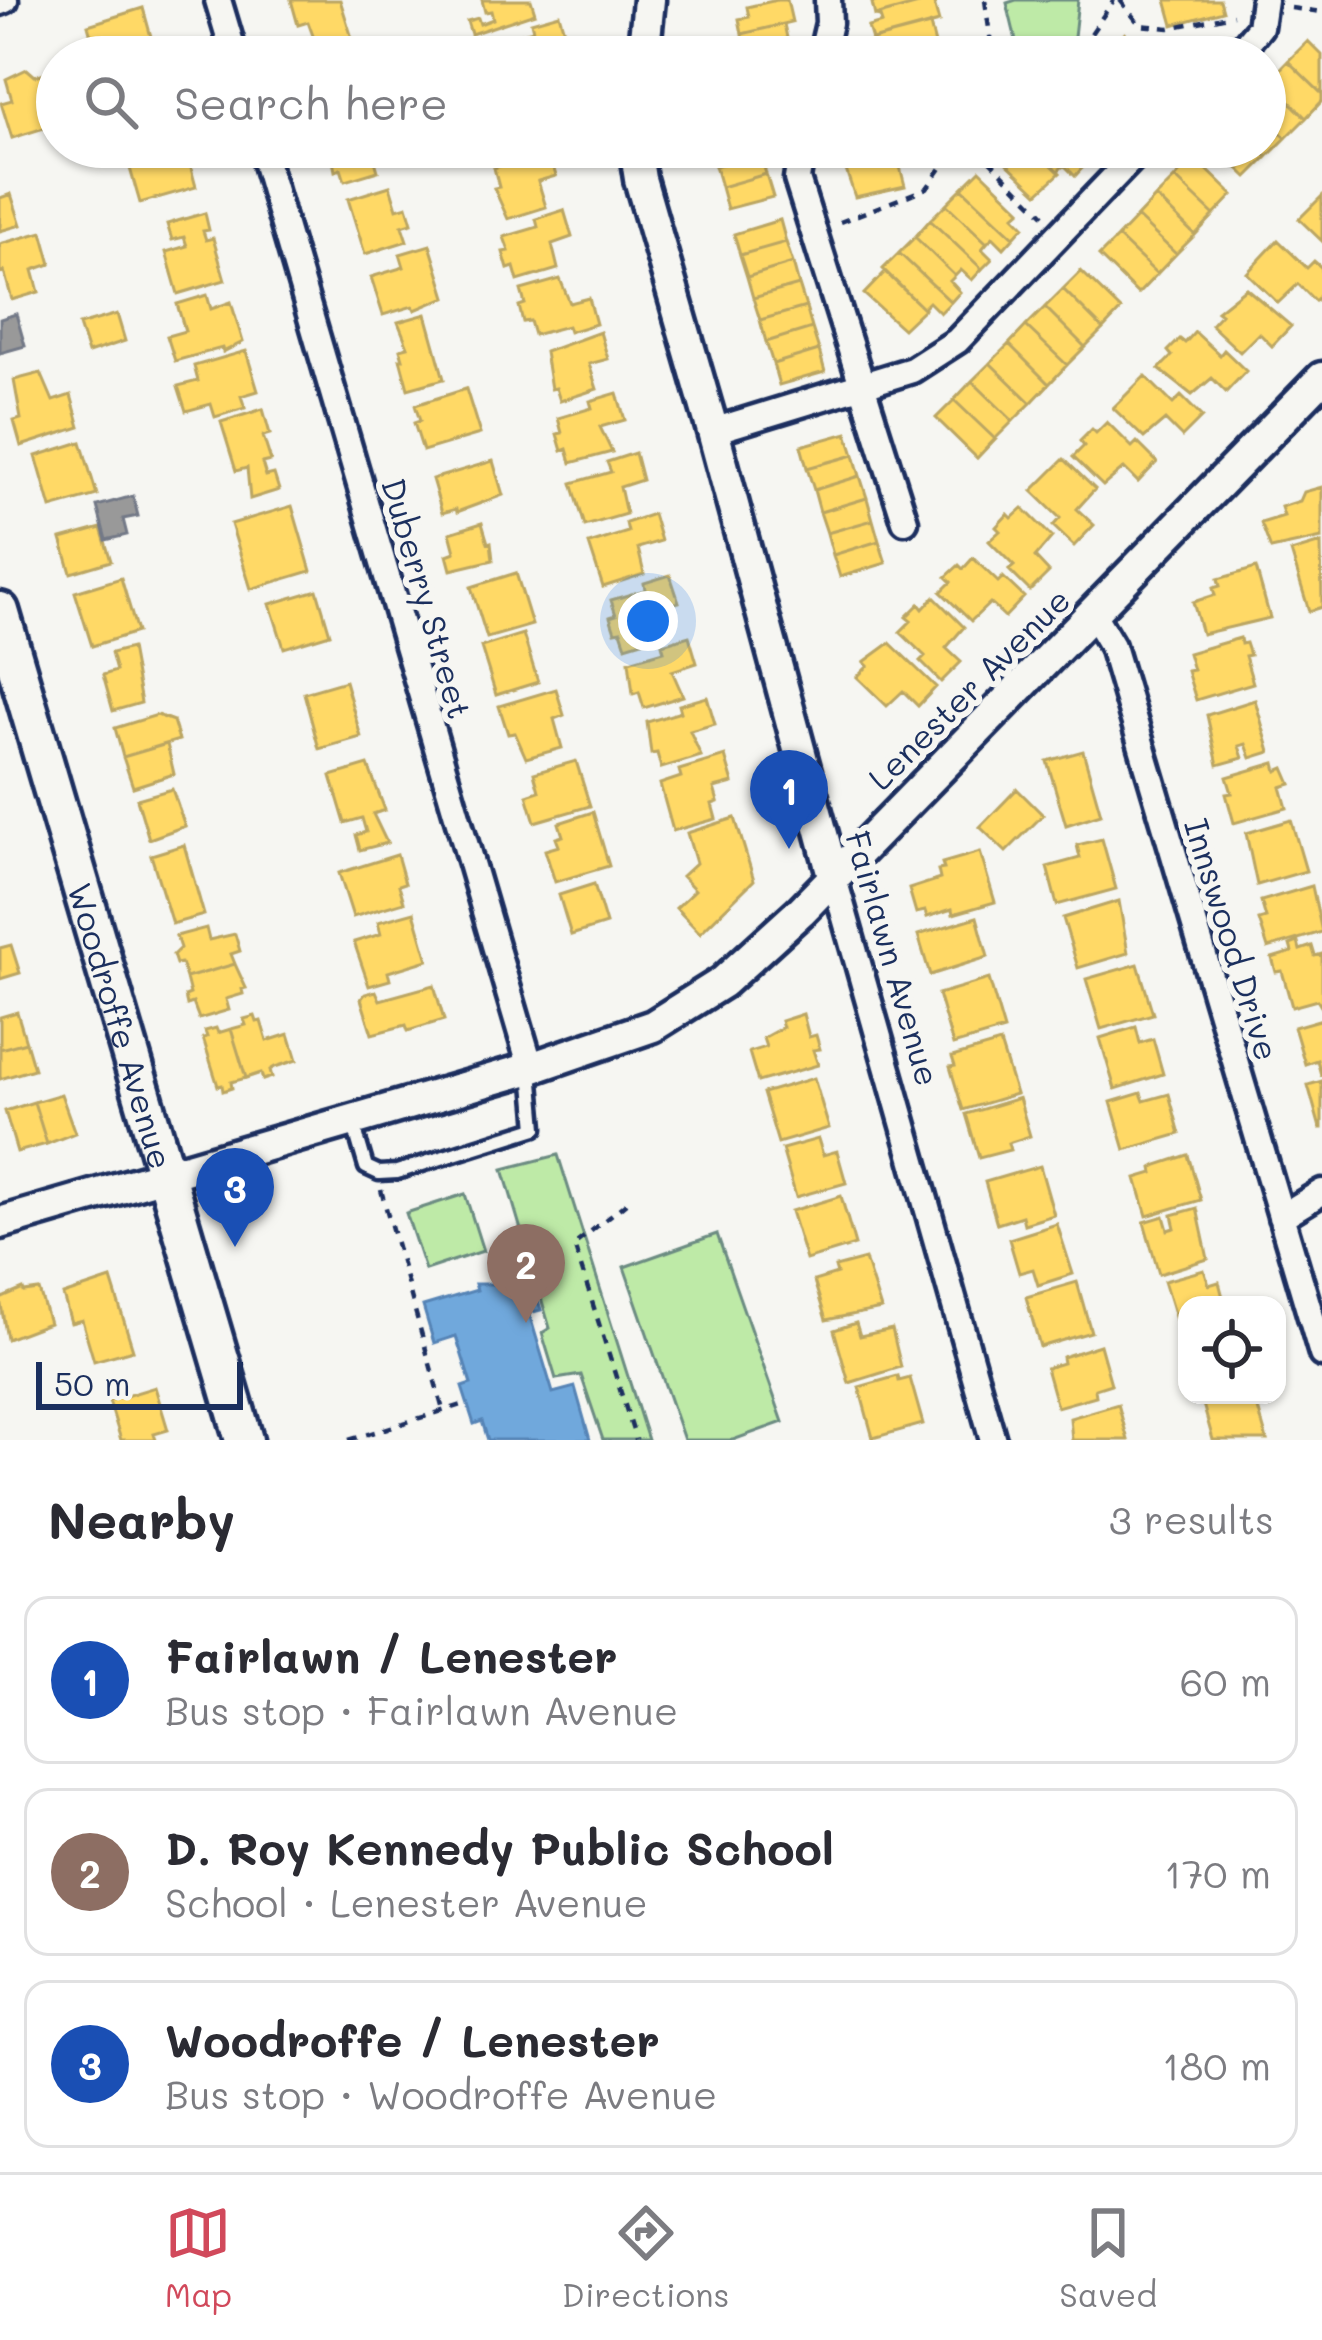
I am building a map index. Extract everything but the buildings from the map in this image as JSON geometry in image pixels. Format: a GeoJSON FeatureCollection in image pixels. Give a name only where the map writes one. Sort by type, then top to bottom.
{"type":"FeatureCollection","features":[{"type":"Feature","properties":{"kind":"main road","name":"Woodroffe Avenue"},"geometry":{"type":"LineString","coordinates":[[0,610],[244,1440]]}},
{"type":"Feature","properties":{"kind":"street"},"geometry":{"type":"LineString","coordinates":[[218,0],[229,36]]}},
{"type":"Feature","properties":{"kind":"street"},"geometry":{"type":"LineString","coordinates":[[826,36],[828,0]]}},
{"type":"Feature","properties":{"kind":"street"},"geometry":{"type":"LineString","coordinates":[[645,36],[647,3]]}},
{"type":"Feature","properties":{"kind":"street"},"geometry":{"type":"LineString","coordinates":[[1252,36],[1260,27],[1265,4]]}},
{"type":"Feature","properties":{"kind":"street","name":"Duberry Street"},"geometry":{"type":"LineString","coordinates":[[267,168],[531,1068]]}},
{"type":"Feature","properties":{"kind":"street","name":"Fairlawn Avenue"},"geometry":{"type":"LineString","coordinates":[[638,168],[993,1440]]}},
{"type":"Feature","properties":{"kind":"street"},"geometry":{"type":"LineString","coordinates":[[799,168],[797,179],[905,521]]}},
{"type":"Feature","properties":{"kind":"street"},"geometry":{"type":"LineString","coordinates":[[713,431],[912,370],[957,341],[1122,168]]}},
{"type":"Feature","properties":{"kind":"street","name":"Lenester Avenue"},"geometry":{"type":"LineString","coordinates":[[0,1223],[531,1068],[652,1026],[722,982],[801,911],[1322,378]]}},
{"type":"Feature","properties":{"kind":"street","name":"Innswood Drive"},"geometry":{"type":"LineString","coordinates":[[1094,614],[1112,646],[1322,1354]]}},
{"type":"Feature","properties":{"kind":"street"},"geometry":{"type":"LineString","coordinates":[[1281,1217],[1322,1192]]}},
{"type":"Feature","properties":{"kind":"lane"},"geometry":{"type":"LineString","coordinates":[[351,1118],[366,1167],[386,1173],[536,1129],[531,1068]]}},
{"type":"Feature","properties":{"kind":"path"},"geometry":{"type":"LineString","coordinates":[[986,0],[990,36]]}},
{"type":"Feature","properties":{"kind":"path"},"geometry":{"type":"LineString","coordinates":[[1089,36],[1117,0],[1140,25],[1169,28],[1265,4],[1322,12]]}},
{"type":"Feature","properties":{"kind":"path"},"geometry":{"type":"LineString","coordinates":[[813,232],[927,188],[941,168]]}},
{"type":"Feature","properties":{"kind":"path"},"geometry":{"type":"LineString","coordinates":[[997,168],[1060,231]]}},
{"type":"Feature","properties":{"kind":"path"},"geometry":{"type":"LineString","coordinates":[[386,1173],[380,1194],[443,1410]]}},
{"type":"Feature","properties":{"kind":"path"},"geometry":{"type":"LineString","coordinates":[[626,1203],[574,1245],[636,1440]]}},
{"type":"Feature","properties":{"kind":"path"},"geometry":{"type":"LineString","coordinates":[[349,1440],[462,1405]]}},
{"type":"Feature","properties":{"kind":"green space"},"geometry":{"type":"Polygon","coordinates":[[[1078,0],[1074,36],[1015,36],[1007,3],[1078,0]]]}},
{"type":"Feature","properties":{"kind":"green space"},"geometry":{"type":"Polygon","coordinates":[[[558,1155],[648,1440],[603,1440],[581,1375],[556,1379],[542,1333],[550,1328],[503,1169],[558,1155]]]}},
{"type":"Feature","properties":{"kind":"green space"},"geometry":{"type":"Polygon","coordinates":[[[465,1194],[483,1251],[425,1270],[406,1213],[465,1194]]]}},
{"type":"Feature","properties":{"kind":"green space"},"geometry":{"type":"Polygon","coordinates":[[[717,1234],[783,1422],[733,1440],[684,1440],[624,1267],[717,1234]]]}},
{"type":"Feature","properties":{"kind":"place","name":"Fairlawn / Lenester"},"geometry":{"type":"Point","coordinates":[789,849]}},
{"type":"Feature","properties":{"kind":"place","name":"Woodroffe / Lenester"},"geometry":{"type":"Point","coordinates":[235,1247]}},
{"type":"Feature","properties":{"kind":"place","name":"D. Roy Kennedy Public School"},"geometry":{"type":"Point","coordinates":[526,1323]}}]}
